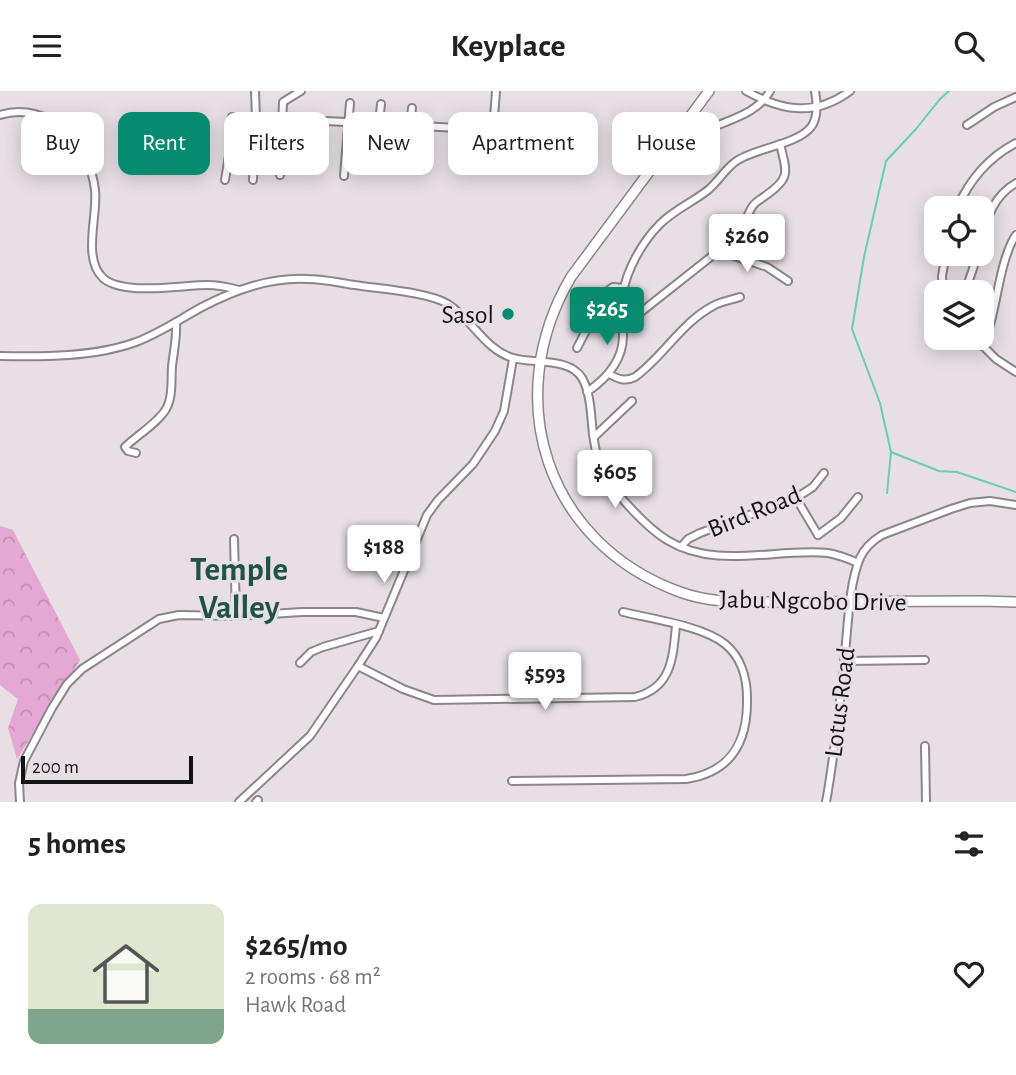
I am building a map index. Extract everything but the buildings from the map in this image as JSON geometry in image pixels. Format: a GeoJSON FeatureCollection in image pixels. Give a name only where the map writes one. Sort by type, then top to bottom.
{"type":"FeatureCollection","features":[{"type":"Feature","properties":{"kind":"main road","name":"Jabu Ngcobo Drive"},"geometry":{"type":"LineString","coordinates":[[709,91],[571,277],[550,320],[539,373],[539,415],[549,468],[574,513],[612,554],[660,584],[702,599],[764,602],[1016,602]]}},
{"type":"Feature","properties":{"kind":"street"},"geometry":{"type":"LineString","coordinates":[[256,91],[256,112]]}},
{"type":"Feature","properties":{"kind":"street"},"geometry":{"type":"LineString","coordinates":[[282,112],[283,102],[301,91]]}},
{"type":"Feature","properties":{"kind":"street"},"geometry":{"type":"LineString","coordinates":[[494,112],[496,91]]}},
{"type":"Feature","properties":{"kind":"street"},"geometry":{"type":"LineString","coordinates":[[746,91],[782,107],[816,107],[833,102],[850,91]]}},
{"type":"Feature","properties":{"kind":"street"},"geometry":{"type":"LineString","coordinates":[[720,123],[754,109],[765,101],[770,91]]}},
{"type":"Feature","properties":{"kind":"street"},"geometry":{"type":"LineString","coordinates":[[587,393],[609,374],[617,359],[622,344],[624,288],[641,247],[649,235],[666,218],[710,188],[736,161],[799,136],[811,127],[816,107],[815,91]]}},
{"type":"Feature","properties":{"kind":"street"},"geometry":{"type":"LineString","coordinates":[[967,125],[994,107],[1016,97]]}},
{"type":"Feature","properties":{"kind":"street"},"geometry":{"type":"LineString","coordinates":[[349,112],[350,103]]}},
{"type":"Feature","properties":{"kind":"street"},"geometry":{"type":"LineString","coordinates":[[380,112],[381,104]]}},
{"type":"Feature","properties":{"kind":"street"},"geometry":{"type":"LineString","coordinates":[[411,112],[412,108]]}},
{"type":"Feature","properties":{"kind":"street"},"geometry":{"type":"LineString","coordinates":[[0,114],[22,111],[43,116],[61,126],[75,141],[94,184],[96,201],[92,255],[100,275],[106,280],[122,287],[214,285],[240,290]]}},
{"type":"Feature","properties":{"kind":"street"},"geometry":{"type":"LineString","coordinates":[[964,196],[987,164],[1016,143]]}},
{"type":"Feature","properties":{"kind":"street"},"geometry":{"type":"LineString","coordinates":[[622,325],[741,232],[753,206],[784,180],[786,169],[780,144]]}},
{"type":"Feature","properties":{"kind":"street"},"geometry":{"type":"LineString","coordinates":[[225,180],[226,175]]}},
{"type":"Feature","properties":{"kind":"street"},"geometry":{"type":"LineString","coordinates":[[253,175],[253,180]]}},
{"type":"Feature","properties":{"kind":"street"},"geometry":{"type":"LineString","coordinates":[[994,204],[1004,191],[1016,183]]}},
{"type":"Feature","properties":{"kind":"street"},"geometry":{"type":"LineString","coordinates":[[994,311],[1001,274],[1010,244],[1016,235]]}},
{"type":"Feature","properties":{"kind":"street"},"geometry":{"type":"LineString","coordinates":[[725,247],[734,255],[767,267],[788,281]]}},
{"type":"Feature","properties":{"kind":"street"},"geometry":{"type":"LineString","coordinates":[[0,356],[52,356],[134,343],[202,307],[240,290],[269,282],[311,279],[405,292],[447,304],[502,354],[513,359],[564,365],[574,369],[581,377],[587,393],[601,468],[645,523],[681,547],[707,554],[733,556],[834,554],[858,563],[867,547],[882,535],[951,509],[980,502],[1016,505]]}},
{"type":"Feature","properties":{"kind":"street"},"geometry":{"type":"LineString","coordinates":[[577,348],[606,292],[613,287],[624,288]]}},
{"type":"Feature","properties":{"kind":"street"},"geometry":{"type":"LineString","coordinates":[[609,374],[625,380],[635,377],[705,311],[740,297]]}},
{"type":"Feature","properties":{"kind":"street"},"geometry":{"type":"LineString","coordinates":[[136,453],[125,447],[158,419],[169,403],[177,340],[176,322]]}},
{"type":"Feature","properties":{"kind":"street"},"geometry":{"type":"LineString","coordinates":[[986,350],[1016,372]]}},
{"type":"Feature","properties":{"kind":"street"},"geometry":{"type":"LineString","coordinates":[[239,802],[310,736],[371,647],[427,515],[473,464],[501,420],[508,396],[513,359]]}},
{"type":"Feature","properties":{"kind":"street"},"geometry":{"type":"LineString","coordinates":[[594,437],[632,401]]}},
{"type":"Feature","properties":{"kind":"street","name":"Bird Road"},"geometry":{"type":"LineString","coordinates":[[681,547],[688,539],[700,533],[796,498],[813,487],[824,473]]}},
{"type":"Feature","properties":{"kind":"street"},"geometry":{"type":"LineString","coordinates":[[818,535],[841,518],[858,497]]}},
{"type":"Feature","properties":{"kind":"street"},"geometry":{"type":"LineString","coordinates":[[796,498],[818,535],[817,553]]}},
{"type":"Feature","properties":{"kind":"street"},"geometry":{"type":"LineString","coordinates":[[234,539],[236,616]]}},
{"type":"Feature","properties":{"kind":"street","name":"Lotus Road"},"geometry":{"type":"LineString","coordinates":[[825,802],[833,761],[851,601],[858,563]]}},
{"type":"Feature","properties":{"kind":"street"},"geometry":{"type":"LineString","coordinates":[[20,802],[19,783],[27,754],[60,694],[82,669],[152,623],[179,615],[236,616],[302,612],[356,612],[384,618]]}},
{"type":"Feature","properties":{"kind":"street"},"geometry":{"type":"LineString","coordinates":[[512,781],[686,779],[705,775],[726,762],[738,746],[746,725],[747,693],[741,665],[732,651],[704,632],[623,612]]}},
{"type":"Feature","properties":{"kind":"street"},"geometry":{"type":"LineString","coordinates":[[358,666],[403,689],[434,700],[635,697],[657,687],[667,673],[674,650],[676,625]]}},
{"type":"Feature","properties":{"kind":"street"},"geometry":{"type":"LineString","coordinates":[[300,663],[311,652],[323,647],[379,631]]}},
{"type":"Feature","properties":{"kind":"street"},"geometry":{"type":"LineString","coordinates":[[845,661],[925,660]]}},
{"type":"Feature","properties":{"kind":"street"},"geometry":{"type":"LineString","coordinates":[[925,746],[926,802]]}},
{"type":"Feature","properties":{"kind":"green space"},"geometry":{"type":"Polygon","coordinates":[[[0,526],[13,530],[80,660],[17,759],[8,728],[18,699],[0,685],[0,526]]]}},
{"type":"Feature","properties":{"kind":"waterway"},"geometry":{"type":"LineString","coordinates":[[887,493],[891,452],[880,403],[852,329],[864,257],[886,161],[949,91]]}},
{"type":"Feature","properties":{"kind":"waterway"},"geometry":{"type":"LineString","coordinates":[[891,452],[939,471],[957,472],[1016,492]]}},
{"type":"Feature","properties":{"kind":"place","name":"Sasol"},"geometry":{"type":"Point","coordinates":[508,314]}},
{"type":"Feature","properties":{"kind":"district","name":"Temple Valley"},"geometry":{"type":"Point","coordinates":[239,587]}}]}
